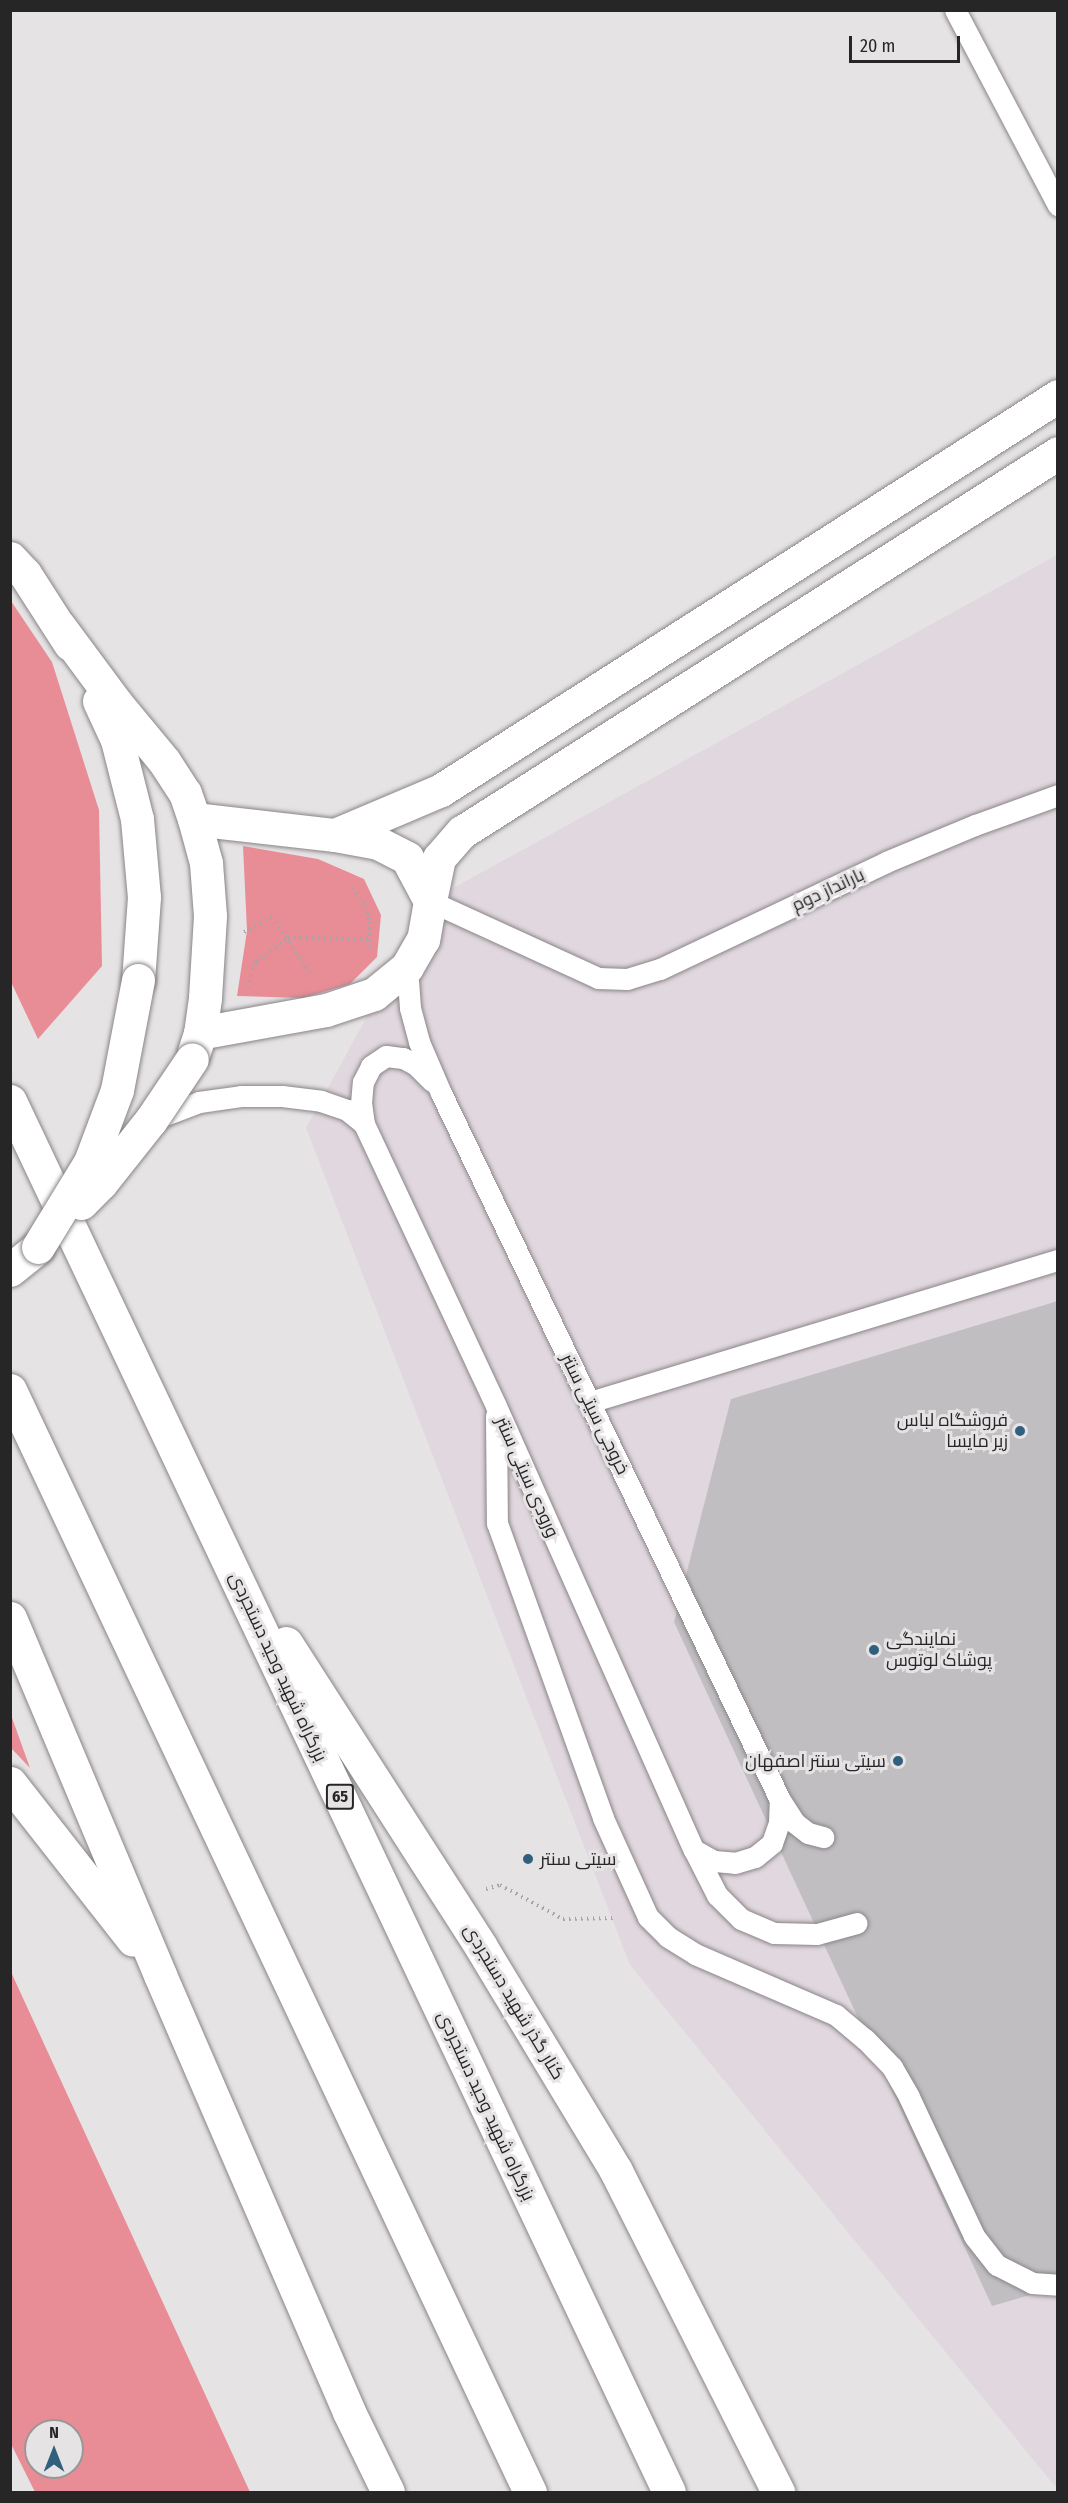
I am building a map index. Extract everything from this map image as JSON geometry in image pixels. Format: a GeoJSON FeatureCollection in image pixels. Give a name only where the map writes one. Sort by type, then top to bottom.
{"type":"FeatureCollection","features":[{"type":"Feature","properties":{"kind":"main road"},"geometry":{"type":"LineString","coordinates":[[336,835],[441,790],[1058,396]]}},
{"type":"Feature","properties":{"kind":"main road"},"geometry":{"type":"LineString","coordinates":[[196,1046],[326,1010],[374,994],[407,967],[423,939],[439,858],[462,832],[1058,453]]}},
{"type":"Feature","properties":{"kind":"main road"},"geometry":{"type":"LineString","coordinates":[[10,558],[25,574],[77,655],[117,740],[137,819],[144,897],[138,980],[117,1090],[94,1152],[38,1247]]}},
{"type":"Feature","properties":{"kind":"main road"},"geometry":{"type":"LineString","coordinates":[[10,1270],[38,1247],[101,1183],[151,1120],[196,1046],[210,916],[206,863],[185,793],[164,761],[116,703],[59,627]]}},
{"type":"Feature","properties":{"kind":"main road"},"geometry":{"type":"LineString","coordinates":[[194,819],[336,835],[378,843],[407,858],[430,901]]}},
{"type":"Feature","properties":{"kind":"main road","name":"بزرگراه شهید وحید دستجردی"},"geometry":{"type":"LineString","coordinates":[[10,1101],[669,2493]]}},
{"type":"Feature","properties":{"kind":"main road"},"geometry":{"type":"LineString","coordinates":[[10,1390],[530,2493]]}},
{"type":"Feature","properties":{"kind":"main road","name":"کنار گذر شهید دستجردی"},"geometry":{"type":"LineString","coordinates":[[214,1531],[450,1898],[616,2171],[778,2493]]}},
{"type":"Feature","properties":{"kind":"main road"},"geometry":{"type":"LineString","coordinates":[[10,1618],[160,1975],[349,2412],[388,2493]]}},
{"type":"Feature","properties":{"kind":"main road"},"geometry":{"type":"LineString","coordinates":[[10,1783],[160,1975]]}},
{"type":"Feature","properties":{"kind":"main road"},"geometry":{"type":"LineString","coordinates":[[349,2412],[378,2493]]}},
{"type":"Feature","properties":{"kind":"lane"},"geometry":{"type":"LineString","coordinates":[[955,10],[1058,205]]}},
{"type":"Feature","properties":{"kind":"lane","name":"بارانداز دوم"},"geometry":{"type":"LineString","coordinates":[[430,901],[598,978],[627,979],[660,969],[886,862],[975,825],[1058,795]]}},
{"type":"Feature","properties":{"kind":"lane","name":"خروجی سیتی سنتر"},"geometry":{"type":"LineString","coordinates":[[407,967],[410,1008],[419,1042],[441,1093],[780,1800],[795,1823],[808,1833],[823,1837]]}},
{"type":"Feature","properties":{"kind":"lane"},"geometry":{"type":"LineString","coordinates":[[364,1124],[361,1103],[363,1082],[371,1066],[386,1056],[403,1058],[416,1065],[441,1093]]}},
{"type":"Feature","properties":{"kind":"lane"},"geometry":{"type":"LineString","coordinates":[[151,1120],[199,1102],[241,1096],[282,1096],[321,1101],[347,1110],[364,1124]]}},
{"type":"Feature","properties":{"kind":"lane","name":"ورودی سیتی سنتر"},"geometry":{"type":"LineString","coordinates":[[364,1124],[496,1406],[694,1850],[717,1895],[741,1919],[774,1933],[817,1934],[857,1923]]}},
{"type":"Feature","properties":{"kind":"lane"},"geometry":{"type":"LineString","coordinates":[[590,1402],[1058,1260]]}},
{"type":"Feature","properties":{"kind":"lane"},"geometry":{"type":"LineString","coordinates":[[496,1406],[497,1523],[603,1818],[648,1917],[668,1937],[695,1954],[836,2015],[866,2039],[892,2067],[904,2087],[974,2236],[997,2265],[1032,2283],[1058,2285]]}},
{"type":"Feature","properties":{"kind":"lane"},"geometry":{"type":"LineString","coordinates":[[694,1850],[714,1861],[735,1863],[755,1857],[772,1843],[779,1822],[780,1800]]}},
{"type":"Feature","properties":{"kind":"path"},"geometry":{"type":"LineString","coordinates":[[241,933],[272,917],[310,971],[326,1010]]}},
{"type":"Feature","properties":{"kind":"path"},"geometry":{"type":"LineString","coordinates":[[249,992],[252,969],[256,962],[288,938],[369,939]]}},
{"type":"Feature","properties":{"kind":"path"},"geometry":{"type":"LineString","coordinates":[[450,1898],[500,1885],[563,1919],[648,1917]]}},
{"type":"Feature","properties":{"kind":"shaded area"},"geometry":{"type":"Polygon","coordinates":[[[1057,555],[1057,2485],[1054,2485],[630,1965],[306,1128],[430,901],[1057,555]]]}},
{"type":"Feature","properties":{"kind":"shaded area"},"geometry":{"type":"Polygon","coordinates":[[[11,601],[52,662],[99,810],[102,966],[38,1039],[11,982],[11,601]]]}},
{"type":"Feature","properties":{"kind":"shaded area"},"geometry":{"type":"Polygon","coordinates":[[[243,846],[318,859],[364,879],[381,915],[377,957],[350,984],[303,998],[237,996],[247,931],[243,846]]]}},
{"type":"Feature","properties":{"kind":"shaded area"},"geometry":{"type":"Polygon","coordinates":[[[11,1715],[30,1768],[11,1748],[11,1715]]]}},
{"type":"Feature","properties":{"kind":"shaded area"},"geometry":{"type":"Polygon","coordinates":[[[11,1972],[250,2492],[35,2492],[28,2479],[84,2479],[84,2419],[24,2419],[24,2470],[11,2444],[11,1972]]]}},
{"type":"Feature","properties":{"kind":"building","name":"سیتی سنتر اصفهان"},"geometry":{"type":"Polygon","coordinates":[[[1058,1301],[1058,2287],[992,2306],[674,1622],[731,1399],[1058,1301]]]}},
{"type":"Feature","properties":{"kind":"place","name":"فروشگاه لباس زیر مایسا"},"geometry":{"type":"Point","coordinates":[1020,1431]}},
{"type":"Feature","properties":{"kind":"place","name":"نمایندگی پوشاک لوتوس"},"geometry":{"type":"Point","coordinates":[874,1650]}},
{"type":"Feature","properties":{"kind":"place","name":"سیتی سنتر اصفهان"},"geometry":{"type":"Point","coordinates":[898,1761]}},
{"type":"Feature","properties":{"kind":"place","name":"سیتی سنتر"},"geometry":{"type":"Point","coordinates":[528,1859]}}]}
